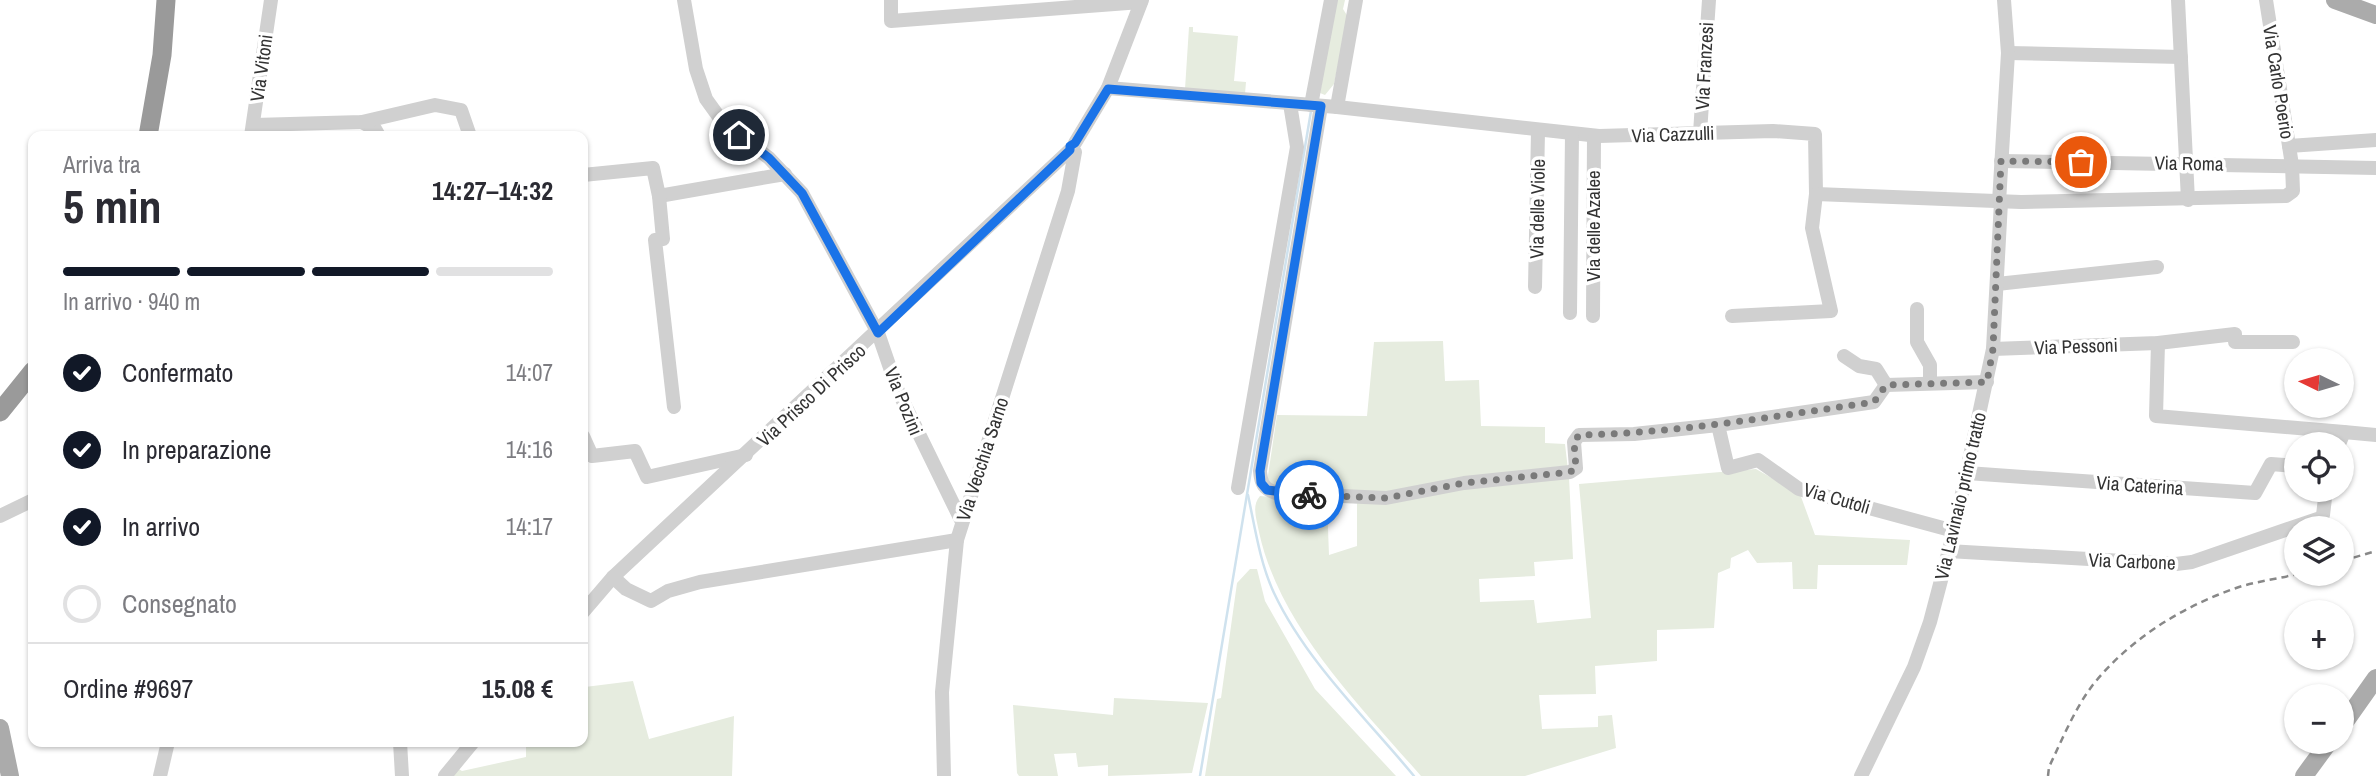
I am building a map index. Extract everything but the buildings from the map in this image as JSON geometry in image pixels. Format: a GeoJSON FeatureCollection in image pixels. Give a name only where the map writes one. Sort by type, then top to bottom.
{"type":"FeatureCollection","features":[{"type":"Feature","properties":{"kind":"highway"},"geometry":{"type":"LineString","coordinates":[[149,131],[162,55],[166,0]]}},
{"type":"Feature","properties":{"kind":"highway"},"geometry":{"type":"LineString","coordinates":[[161,131],[172,66],[177,0]]}},
{"type":"Feature","properties":{"kind":"highway"},"geometry":{"type":"LineString","coordinates":[[0,412],[28,377]]}},
{"type":"Feature","properties":{"kind":"highway"},"geometry":{"type":"LineString","coordinates":[[0,429],[28,395]]}},
{"type":"Feature","properties":{"kind":"main road"},"geometry":{"type":"LineString","coordinates":[[2335,0],[2376,15]]}},
{"type":"Feature","properties":{"kind":"main road"},"geometry":{"type":"LineString","coordinates":[[2354,709],[2376,678]]}},
{"type":"Feature","properties":{"kind":"main road"},"geometry":{"type":"LineString","coordinates":[[0,728],[10,776]]}},
{"type":"Feature","properties":{"kind":"main road"},"geometry":{"type":"LineString","coordinates":[[2304,776],[2320,754]]}},
{"type":"Feature","properties":{"kind":"street","name":"Via Vitoni"},"geometry":{"type":"LineString","coordinates":[[252,131],[271,0]]}},
{"type":"Feature","properties":{"kind":"street","name":"Via Pozini"},"geometry":{"type":"LineString","coordinates":[[684,0],[696,69],[706,99],[724,124],[785,174],[802,193],[878,333],[898,391],[962,522]]}},
{"type":"Feature","properties":{"kind":"street"},"geometry":{"type":"LineString","coordinates":[[891,0],[891,21],[1141,1],[1108,89],[1073,148]]}},
{"type":"Feature","properties":{"kind":"street"},"geometry":{"type":"LineString","coordinates":[[1331,0],[1262,458],[1261,483],[1276,493],[1386,498],[1464,483],[1570,472],[1576,468],[1574,442],[1579,435],[1633,434],[1718,425],[1874,402],[1886,385]]}},
{"type":"Feature","properties":{"kind":"street"},"geometry":{"type":"LineString","coordinates":[[1337,107],[1356,0]]}},
{"type":"Feature","properties":{"kind":"street","name":"Via Franzesi"},"geometry":{"type":"LineString","coordinates":[[1700,133],[1709,0]]}},
{"type":"Feature","properties":{"kind":"street","name":"Via Lavinaio primo tratto"},"geometry":{"type":"LineString","coordinates":[[1861,776],[1914,667],[1954,531],[1987,382],[1993,349],[2008,53],[2004,0]]}},
{"type":"Feature","properties":{"kind":"street"},"geometry":{"type":"LineString","coordinates":[[1732,316],[1831,311],[1812,228],[1816,194],[2000,202],[2188,200],[2178,0]]}},
{"type":"Feature","properties":{"kind":"street","name":"Via Carlo Poerio"},"geometry":{"type":"LineString","coordinates":[[2188,200],[2286,196],[2293,191],[2292,164],[2266,0]]}},
{"type":"Feature","properties":{"kind":"street"},"geometry":{"type":"LineString","coordinates":[[2008,53],[2181,57]]}},
{"type":"Feature","properties":{"kind":"street","name":"Via Cazzulli"},"geometry":{"type":"LineString","coordinates":[[1108,89],[1337,107],[1594,136],[1815,134],[1816,194]]}},
{"type":"Feature","properties":{"kind":"street"},"geometry":{"type":"LineString","coordinates":[[1238,488],[1297,147],[1290,103]]}},
{"type":"Feature","properties":{"kind":"street"},"geometry":{"type":"LineString","coordinates":[[252,131],[362,122],[435,105],[461,110],[468,131]]}},
{"type":"Feature","properties":{"kind":"street"},"geometry":{"type":"LineString","coordinates":[[362,122],[375,131]]}},
{"type":"Feature","properties":{"kind":"street","name":"Via delle Viole"},"geometry":{"type":"LineString","coordinates":[[1535,287],[1538,131]]}},
{"type":"Feature","properties":{"kind":"street"},"geometry":{"type":"LineString","coordinates":[[1570,313],[1572,134]]}},
{"type":"Feature","properties":{"kind":"street","name":"Via delle Azalee"},"geometry":{"type":"LineString","coordinates":[[1592,316],[1594,136]]}},
{"type":"Feature","properties":{"kind":"street"},"geometry":{"type":"LineString","coordinates":[[2289,146],[2376,140]]}},
{"type":"Feature","properties":{"kind":"street","name":"Via Prisco Di Prisco"},"geometry":{"type":"LineString","coordinates":[[588,606],[613,577],[878,333],[1073,148]]}},
{"type":"Feature","properties":{"kind":"street","name":"Via Vecchia Sarno"},"geometry":{"type":"LineString","coordinates":[[944,776],[942,692],[957,540],[1068,191],[1073,148]]}},
{"type":"Feature","properties":{"kind":"street","name":"Via Roma"},"geometry":{"type":"LineString","coordinates":[[2001,161],[2292,164],[2376,168]]}},
{"type":"Feature","properties":{"kind":"street"},"geometry":{"type":"LineString","coordinates":[[588,174],[653,168],[663,239],[655,240],[674,407]]}},
{"type":"Feature","properties":{"kind":"street"},"geometry":{"type":"LineString","coordinates":[[659,196],[785,174]]}},
{"type":"Feature","properties":{"kind":"street"},"geometry":{"type":"LineString","coordinates":[[1997,284],[2157,267]]}},
{"type":"Feature","properties":{"kind":"street"},"geometry":{"type":"LineString","coordinates":[[1917,309],[1917,342],[1930,365],[1930,383]]}},
{"type":"Feature","properties":{"kind":"street","name":"Via Pessoni"},"geometry":{"type":"LineString","coordinates":[[1993,349],[2158,343],[2235,334],[2235,342],[2293,342]]}},
{"type":"Feature","properties":{"kind":"street"},"geometry":{"type":"LineString","coordinates":[[2158,343],[2156,416],[2291,432]]}},
{"type":"Feature","properties":{"kind":"street"},"geometry":{"type":"LineString","coordinates":[[1844,356],[1859,366],[1876,369],[1886,385]]}},
{"type":"Feature","properties":{"kind":"street"},"geometry":{"type":"LineString","coordinates":[[1886,385],[1987,382]]}},
{"type":"Feature","properties":{"kind":"street","name":"Via Cutoli"},"geometry":{"type":"LineString","coordinates":[[1718,425],[1728,468],[1758,460],[1800,489],[1954,531]]}},
{"type":"Feature","properties":{"kind":"street"},"geometry":{"type":"LineString","coordinates":[[2354,437],[2376,435]]}},
{"type":"Feature","properties":{"kind":"street"},"geometry":{"type":"LineString","coordinates":[[588,447],[592,456],[635,451],[647,477],[746,455]]}},
{"type":"Feature","properties":{"kind":"street","name":"Via Caterina"},"geometry":{"type":"LineString","coordinates":[[1967,473],[2255,493],[2271,464],[2284,465]]}},
{"type":"Feature","properties":{"kind":"street"},"geometry":{"type":"LineString","coordinates":[[0,516],[28,502]]}},
{"type":"Feature","properties":{"kind":"street","name":"Via Carbone"},"geometry":{"type":"LineString","coordinates":[[1948,551],[2176,564],[2192,562],[2320,518],[2325,502]]}},
{"type":"Feature","properties":{"kind":"street"},"geometry":{"type":"LineString","coordinates":[[613,577],[626,589],[651,601],[668,591],[700,582],[957,540]]}},
{"type":"Feature","properties":{"kind":"street"},"geometry":{"type":"LineString","coordinates":[[160,776],[167,747]]}},
{"type":"Feature","properties":{"kind":"street"},"geometry":{"type":"LineString","coordinates":[[400,747],[402,776]]}},
{"type":"Feature","properties":{"kind":"street"},"geometry":{"type":"LineString","coordinates":[[445,776],[469,747]]}},
{"type":"Feature","properties":{"kind":"shaded area"},"geometry":{"type":"Polygon","coordinates":[[[1335,0],[1345,0],[1343,9],[1348,17],[1334,84],[1325,95],[1320,93],[1335,0]]]}},
{"type":"Feature","properties":{"kind":"shaded area"},"geometry":{"type":"Polygon","coordinates":[[[1189,27],[1193,27],[1193,32],[1238,36],[1234,81],[1246,82],[1245,94],[1185,89],[1189,27]]]}},
{"type":"Feature","properties":{"kind":"shaded area"},"geometry":{"type":"Polygon","coordinates":[[[1443,341],[1445,381],[1479,380],[1481,426],[1545,427],[1545,443],[1565,444],[1568,470],[1380,492],[1270,486],[1267,482],[1277,415],[1367,416],[1374,342],[1443,341]]]}},
{"type":"Feature","properties":{"kind":"shaded area"},"geometry":{"type":"Polygon","coordinates":[[[1756,469],[1800,494],[1815,535],[1910,540],[1907,565],[1818,565],[1817,589],[1793,589],[1792,562],[1757,563],[1748,550],[1731,558],[1730,568],[1718,573],[1714,628],[1657,630],[1657,661],[1595,666],[1596,694],[1539,695],[1542,729],[1598,727],[1598,716],[1612,715],[1616,748],[1525,776],[1421,776],[1348,693],[1303,632],[1284,600],[1269,566],[1255,513],[1260,496],[1327,502],[1329,555],[1357,546],[1357,501],[1569,477],[1573,559],[1534,562],[1535,576],[1479,579],[1480,602],[1534,600],[1537,623],[1591,618],[1579,484],[1756,469]]]}},
{"type":"Feature","properties":{"kind":"shaded area"},"geometry":{"type":"Polygon","coordinates":[[[1250,569],[1257,569],[1265,601],[1315,689],[1396,776],[1205,776],[1217,699],[1221,698],[1237,583],[1250,569]]]}},
{"type":"Feature","properties":{"kind":"shaded area"},"geometry":{"type":"Polygon","coordinates":[[[633,681],[649,739],[734,716],[732,776],[450,776],[457,768],[462,771],[526,757],[526,747],[588,747],[588,687],[633,681]]]}},
{"type":"Feature","properties":{"kind":"shaded area"},"geometry":{"type":"Polygon","coordinates":[[[1114,698],[1208,703],[1192,773],[1108,776],[1108,765],[1078,767],[1076,753],[1054,754],[1058,776],[1019,776],[1013,705],[1113,715],[1114,698]]]}},
{"type":"Feature","properties":{"kind":"waterway"},"geometry":{"type":"LineString","coordinates":[[1200,776],[1311,111]]}},
{"type":"Feature","properties":{"kind":"waterway"},"geometry":{"type":"LineString","coordinates":[[1248,495],[1265,570],[1287,618],[1338,688],[1414,776]]}},
{"type":"Feature","properties":{"kind":"railway"},"geometry":{"type":"LineString","coordinates":[[2354,557],[2376,551]]}},
{"type":"Feature","properties":{"kind":"railway"},"geometry":{"type":"LineString","coordinates":[[2048,776],[2049,767],[2086,695],[2123,653],[2158,626],[2198,604],[2246,585],[2284,577]]}},
{"type":"Feature","properties":{"kind":"way so far"},"geometry":{"type":"LineString","coordinates":[[1309,495],[1386,498],[1464,483],[1570,472],[1576,468],[1574,442],[1579,435],[1633,434],[1718,425],[1874,402],[1886,385],[1987,382],[1993,349],[2001,161],[2081,162]]}},
{"type":"Feature","properties":{"kind":"route"},"geometry":{"type":"LineString","coordinates":[[739,135],[769,158],[802,193],[878,333],[1070,150],[1070,146],[1075,143],[1108,89],[1321,106],[1260,471],[1261,483],[1267,490],[1309,495]]}}]}
